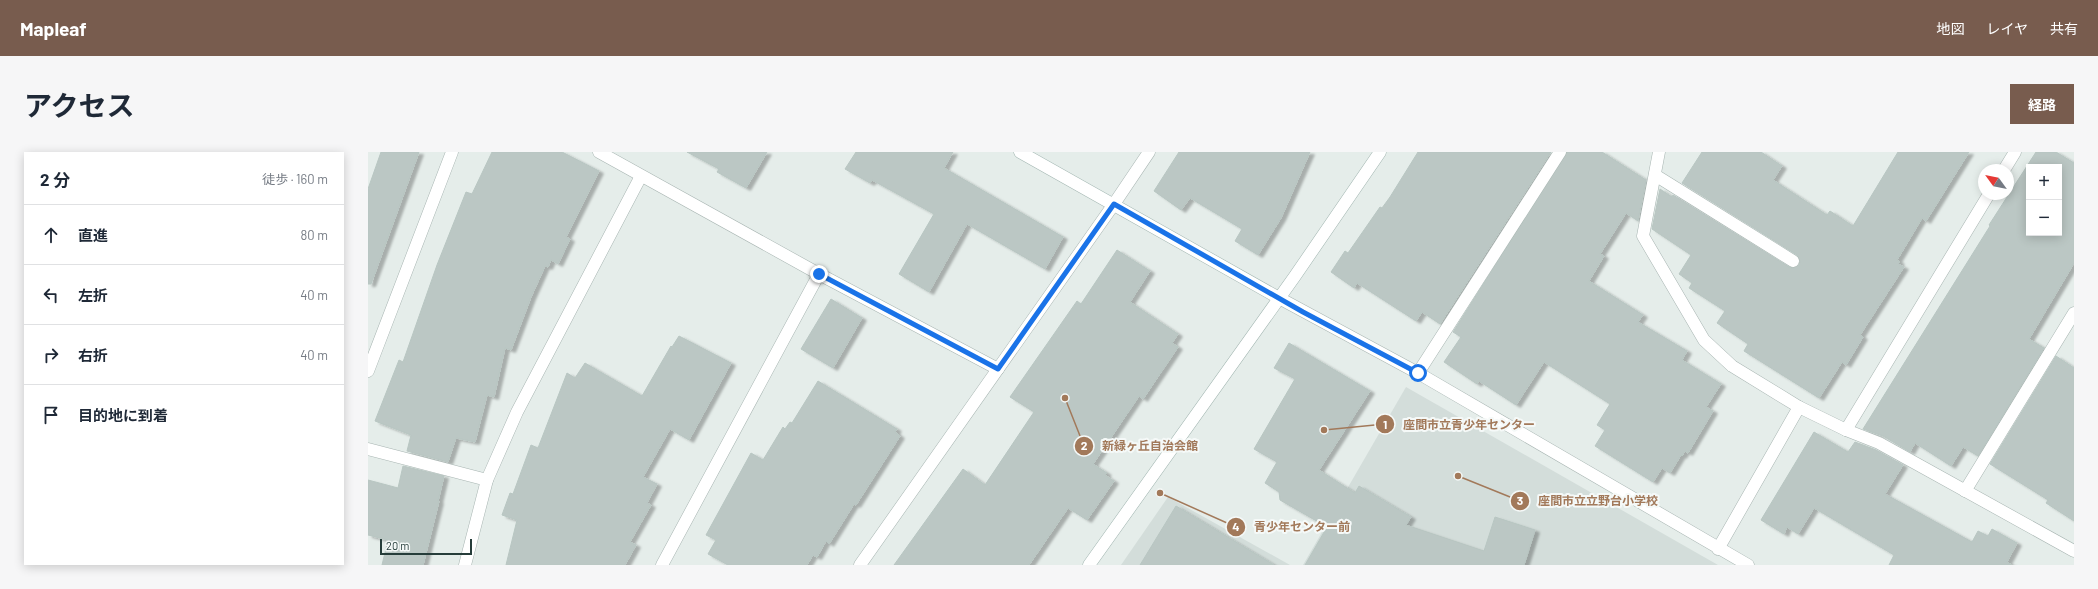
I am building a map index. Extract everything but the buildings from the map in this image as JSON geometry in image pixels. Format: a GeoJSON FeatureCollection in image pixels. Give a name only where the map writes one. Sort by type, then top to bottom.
{"type":"FeatureCollection","features":[{"type":"Feature","properties":{"kind":"street"},"geometry":{"type":"LineString","coordinates":[[368,371],[452,152]]}},
{"type":"Feature","properties":{"kind":"street"},"geometry":{"type":"LineString","coordinates":[[600,152],[819,274],[998,369]]}},
{"type":"Feature","properties":{"kind":"street"},"geometry":{"type":"LineString","coordinates":[[1020,152],[1279,298],[1418,373],[1718,549],[1748,565]]}},
{"type":"Feature","properties":{"kind":"street"},"geometry":{"type":"LineString","coordinates":[[860,565],[1149,152]]}},
{"type":"Feature","properties":{"kind":"street"},"geometry":{"type":"LineString","coordinates":[[1089,565],[1279,298],[1380,152]]}},
{"type":"Feature","properties":{"kind":"street"},"geometry":{"type":"LineString","coordinates":[[1418,373],[1560,152]]}},
{"type":"Feature","properties":{"kind":"street"},"geometry":{"type":"LineString","coordinates":[[1659,152],[1643,236],[1704,340],[1732,366],[1799,407],[1846,430],[1880,443],[2074,551]]}},
{"type":"Feature","properties":{"kind":"street"},"geometry":{"type":"LineString","coordinates":[[2008,164],[2015,152]]}},
{"type":"Feature","properties":{"kind":"street"},"geometry":{"type":"LineString","coordinates":[[1655,175],[1793,261]]}},
{"type":"Feature","properties":{"kind":"street"},"geometry":{"type":"LineString","coordinates":[[465,565],[487,480],[517,412],[546,353],[641,176]]}},
{"type":"Feature","properties":{"kind":"street"},"geometry":{"type":"LineString","coordinates":[[1846,430],[1985,200]]}},
{"type":"Feature","properties":{"kind":"street"},"geometry":{"type":"LineString","coordinates":[[662,565],[819,274]]}},
{"type":"Feature","properties":{"kind":"street"},"geometry":{"type":"LineString","coordinates":[[1965,491],[2074,312]]}},
{"type":"Feature","properties":{"kind":"street"},"geometry":{"type":"LineString","coordinates":[[1718,549],[1799,407]]}},
{"type":"Feature","properties":{"kind":"street"},"geometry":{"type":"LineString","coordinates":[[368,449],[487,480]]}},
{"type":"Feature","properties":{"kind":"shaded area"},"geometry":{"type":"Polygon","coordinates":[[[1406,387],[1718,565],[1303,565],[1406,387]]]}},
{"type":"Feature","properties":{"kind":"shaded area"},"geometry":{"type":"Polygon","coordinates":[[[1168,497],[1290,565],[1121,565],[1168,497]]]}},
{"type":"Feature","properties":{"kind":"place","name":"新緑ヶ丘自治会館"},"geometry":{"type":"Point","coordinates":[1065,398]}},
{"type":"Feature","properties":{"kind":"place","name":"座間市立青少年センター"},"geometry":{"type":"Point","coordinates":[1324,430]}},
{"type":"Feature","properties":{"kind":"place","name":"座間市立立野台小学校"},"geometry":{"type":"Point","coordinates":[1458,476]}},
{"type":"Feature","properties":{"kind":"place","name":"青少年センター前"},"geometry":{"type":"Point","coordinates":[1160,493]}},
{"type":"Feature","properties":{"kind":"route"},"geometry":{"type":"LineString","coordinates":[[819,274],[998,369],[1114,204],[1303,312],[1418,373]]}}]}
